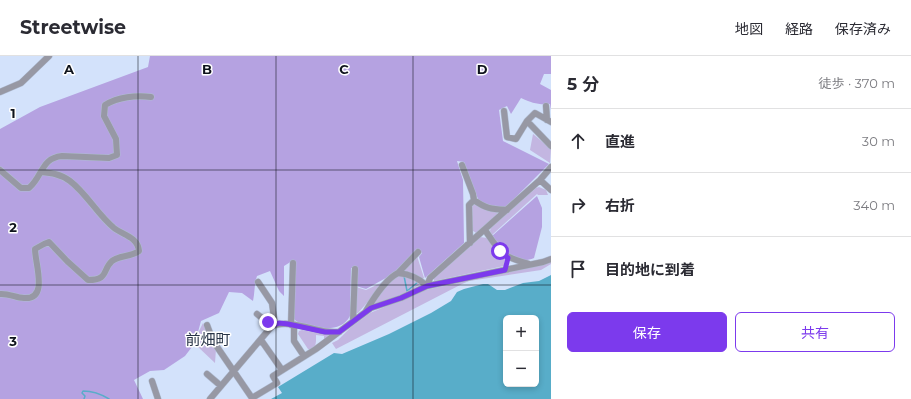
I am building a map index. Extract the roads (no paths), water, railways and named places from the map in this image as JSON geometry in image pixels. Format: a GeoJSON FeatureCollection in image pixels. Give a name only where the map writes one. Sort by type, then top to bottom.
{"type":"FeatureCollection","features":[{"type":"Feature","properties":{"kind":"street"},"geometry":{"type":"LineString","coordinates":[[0,92],[21,83],[49,56]]}},
{"type":"Feature","properties":{"kind":"street"},"geometry":{"type":"LineString","coordinates":[[0,170],[23,189],[29,188],[33,185],[49,159],[54,156],[109,158],[117,155],[116,140],[104,116],[105,105],[129,98],[143,96],[151,97]]}},
{"type":"Feature","properties":{"kind":"street"},"geometry":{"type":"LineString","coordinates":[[546,106],[549,121]]}},
{"type":"Feature","properties":{"kind":"street"},"geometry":{"type":"LineString","coordinates":[[504,111],[507,137],[516,139],[527,121],[534,114],[549,121]]}},
{"type":"Feature","properties":{"kind":"street"},"geometry":{"type":"LineString","coordinates":[[527,121],[551,146]]}},
{"type":"Feature","properties":{"kind":"street"},"geometry":{"type":"LineString","coordinates":[[462,165],[474,200],[491,209],[507,210]]}},
{"type":"Feature","properties":{"kind":"street"},"geometry":{"type":"LineString","coordinates":[[427,286],[430,278],[540,180],[551,167]]}},
{"type":"Feature","properties":{"kind":"street"},"geometry":{"type":"LineString","coordinates":[[0,294],[27,299],[34,296],[38,292],[40,284],[35,258],[35,249],[49,242],[88,280],[96,280],[103,276],[110,263],[115,259],[136,254],[139,251],[139,246],[133,239],[115,228],[100,215],[86,197],[70,181],[57,174],[41,172]]}},
{"type":"Feature","properties":{"kind":"street"},"geometry":{"type":"LineString","coordinates":[[540,180],[551,190]]}},
{"type":"Feature","properties":{"kind":"street"},"geometry":{"type":"LineString","coordinates":[[470,243],[469,205],[474,200]]}},
{"type":"Feature","properties":{"kind":"street"},"geometry":{"type":"LineString","coordinates":[[485,230],[500,251],[508,258],[530,265]]}},
{"type":"Feature","properties":{"kind":"street"},"geometry":{"type":"LineString","coordinates":[[365,312],[380,290],[418,252]]}},
{"type":"Feature","properties":{"kind":"street"},"geometry":{"type":"LineString","coordinates":[[505,270],[508,258]]}},
{"type":"Feature","properties":{"kind":"street"},"geometry":{"type":"LineString","coordinates":[[207,325],[214,341],[252,398],[277,383],[273,376],[339,332],[371,308],[401,298],[427,286],[530,265],[543,262],[551,258]]}},
{"type":"Feature","properties":{"kind":"street"},"geometry":{"type":"LineString","coordinates":[[293,263],[294,341],[304,356]]}},
{"type":"Feature","properties":{"kind":"street"},"geometry":{"type":"LineString","coordinates":[[353,321],[355,269]]}},
{"type":"Feature","properties":{"kind":"street"},"geometry":{"type":"LineString","coordinates":[[398,273],[406,274],[421,280],[427,286]]}},
{"type":"Feature","properties":{"kind":"street"},"geometry":{"type":"LineString","coordinates":[[258,282],[272,303],[273,326]]}},
{"type":"Feature","properties":{"kind":"street"},"geometry":{"type":"LineString","coordinates":[[257,314],[273,326]]}},
{"type":"Feature","properties":{"kind":"street"},"geometry":{"type":"LineString","coordinates":[[210,399],[273,326],[279,323],[325,332],[339,332]]}},
{"type":"Feature","properties":{"kind":"street"},"geometry":{"type":"LineString","coordinates":[[261,340],[282,370]]}},
{"type":"Feature","properties":{"kind":"street"},"geometry":{"type":"LineString","coordinates":[[207,374],[221,386]]}},
{"type":"Feature","properties":{"kind":"street"},"geometry":{"type":"LineString","coordinates":[[152,381],[158,399]]}},
{"type":"Feature","properties":{"kind":"water"},"geometry":{"type":"Polygon","coordinates":[[[551,275],[551,399],[271,399],[282,393],[278,387],[334,353],[342,354],[389,334],[451,301],[457,292],[483,284],[488,284],[497,290],[505,290],[523,283],[539,281],[551,275]]]}},
{"type":"Feature","properties":{"kind":"waterway"},"geometry":{"type":"LineString","coordinates":[[404,276],[407,291],[418,282]]}},
{"type":"Feature","properties":{"kind":"waterway"},"geometry":{"type":"LineString","coordinates":[[84,399],[85,396],[82,393],[83,391],[96,393],[109,399]]}},
{"type":"Feature","properties":{"kind":"district","name":"前畑町"},"geometry":{"type":"Point","coordinates":[208,339]}}]}
